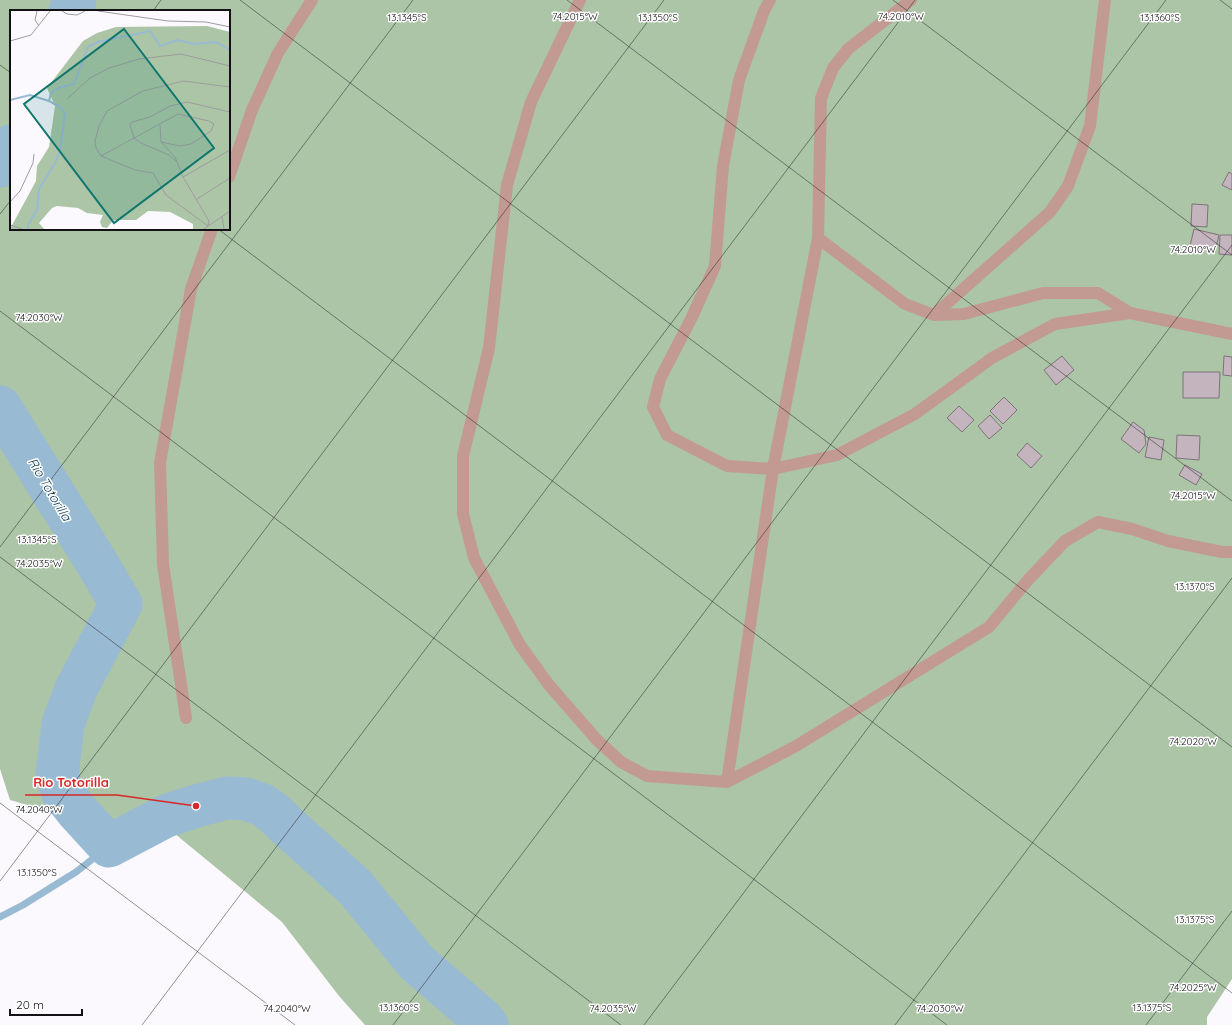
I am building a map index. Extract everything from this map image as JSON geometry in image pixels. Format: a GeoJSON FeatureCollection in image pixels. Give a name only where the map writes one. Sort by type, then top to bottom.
{"type":"FeatureCollection","features":[{"type":"Feature","properties":{"kind":"street"},"geometry":{"type":"LineString","coordinates":[[230,175],[252,110],[278,53],[312,0]]}},
{"type":"Feature","properties":{"kind":"street"},"geometry":{"type":"LineString","coordinates":[[580,0],[531,102],[508,185],[489,348],[463,456],[463,514],[474,558],[520,646],[549,685],[597,740],[621,762],[647,776],[727,782],[796,746],[989,627],[1028,580],[1065,541],[1098,522],[1132,529],[1168,541],[1222,552],[1232,552]]}},
{"type":"Feature","properties":{"kind":"street"},"geometry":{"type":"LineString","coordinates":[[770,0],[764,11],[739,80],[723,166],[715,266],[692,317],[660,379],[652,407],[667,435],[727,466],[772,469],[837,455],[915,414],[992,358],[1055,324],[1130,313],[1232,334]]}},
{"type":"Feature","properties":{"kind":"street"},"geometry":{"type":"LineString","coordinates":[[727,782],[772,469],[818,238],[821,98],[833,68],[848,48],[911,0]]}},
{"type":"Feature","properties":{"kind":"street"},"geometry":{"type":"LineString","coordinates":[[934,315],[1050,212],[1068,186],[1090,126],[1106,0]]}},
{"type":"Feature","properties":{"kind":"street"},"geometry":{"type":"LineString","coordinates":[[186,718],[163,564],[160,463],[191,289],[212,230]]}},
{"type":"Feature","properties":{"kind":"street"},"geometry":{"type":"LineString","coordinates":[[818,238],[905,304],[934,315],[964,314],[1043,293],[1098,293],[1130,313]]}},
{"type":"Feature","properties":{"kind":"green space"},"geometry":{"type":"Polygon","coordinates":[[[0,0],[1232,0],[1232,979],[1207,1017],[1207,1025],[365,1025],[339,996],[282,922],[174,833],[127,833],[10,800],[0,769],[0,0]]]}},
{"type":"Feature","properties":{"kind":"building"},"geometry":{"type":"Polygon","coordinates":[[[1229,172],[1232,174],[1232,190],[1222,185],[1229,172]]]}},
{"type":"Feature","properties":{"kind":"building"},"geometry":{"type":"Polygon","coordinates":[[[1192,204],[1208,205],[1207,227],[1191,226],[1192,204]]]}},
{"type":"Feature","properties":{"kind":"building"},"geometry":{"type":"Polygon","coordinates":[[[1194,229],[1219,235],[1215,252],[1190,246],[1194,229]]]}},
{"type":"Feature","properties":{"kind":"building"},"geometry":{"type":"Polygon","coordinates":[[[1220,235],[1232,235],[1232,255],[1219,254],[1220,235]]]}},
{"type":"Feature","properties":{"kind":"building"},"geometry":{"type":"Polygon","coordinates":[[[1062,356],[1074,370],[1056,385],[1044,370],[1062,356]]]}},
{"type":"Feature","properties":{"kind":"building"},"geometry":{"type":"Polygon","coordinates":[[[1224,356],[1232,357],[1232,376],[1223,375],[1224,356]]]}},
{"type":"Feature","properties":{"kind":"building"},"geometry":{"type":"Polygon","coordinates":[[[1183,372],[1220,372],[1219,398],[1183,398],[1183,372]]]}},
{"type":"Feature","properties":{"kind":"building"},"geometry":{"type":"Polygon","coordinates":[[[1004,397],[1017,410],[1003,424],[990,411],[1004,397]]]}},
{"type":"Feature","properties":{"kind":"building"},"geometry":{"type":"Polygon","coordinates":[[[959,406],[974,420],[962,432],[947,418],[959,406]]]}},
{"type":"Feature","properties":{"kind":"building"},"geometry":{"type":"Polygon","coordinates":[[[990,415],[1002,428],[989,439],[978,426],[990,415]]]}},
{"type":"Feature","properties":{"kind":"building"},"geometry":{"type":"Polygon","coordinates":[[[1133,422],[1144,430],[1146,444],[1139,453],[1121,439],[1133,422]]]}},
{"type":"Feature","properties":{"kind":"building"},"geometry":{"type":"Polygon","coordinates":[[[1177,435],[1200,436],[1199,460],[1176,458],[1177,435]]]}},
{"type":"Feature","properties":{"kind":"building"},"geometry":{"type":"Polygon","coordinates":[[[1149,437],[1164,440],[1161,460],[1145,457],[1149,437]]]}},
{"type":"Feature","properties":{"kind":"building"},"geometry":{"type":"Polygon","coordinates":[[[1027,443],[1042,456],[1031,468],[1017,455],[1027,443]]]}},
{"type":"Feature","properties":{"kind":"building"},"geometry":{"type":"Polygon","coordinates":[[[1185,465],[1202,474],[1196,485],[1179,475],[1185,465]]]}},
{"type":"Feature","properties":{"kind":"waterway","name":"Rio Totorilla"},"geometry":{"type":"LineString","coordinates":[[70,10],[75,0]]}},
{"type":"Feature","properties":{"kind":"waterway","name":"Rio Totorilla"},"geometry":{"type":"LineString","coordinates":[[0,166],[10,148]]}},
{"type":"Feature","properties":{"kind":"waterway","name":"Rio Totorilla"},"geometry":{"type":"LineString","coordinates":[[0,407],[121,604],[76,689],[63,724],[57,775],[63,793],[77,811],[109,846],[166,816],[196,806],[227,798],[246,799],[263,805],[275,814],[355,887],[417,963],[481,1018],[487,1025]]}},
{"type":"Feature","properties":{"kind":"waterway"},"geometry":{"type":"LineString","coordinates":[[0,917],[23,905],[76,872],[109,846]]}},
{"type":"Feature","properties":{"kind":"place","name":"Rio Totorilla"},"geometry":{"type":"Point","coordinates":[196,806]}}]}
